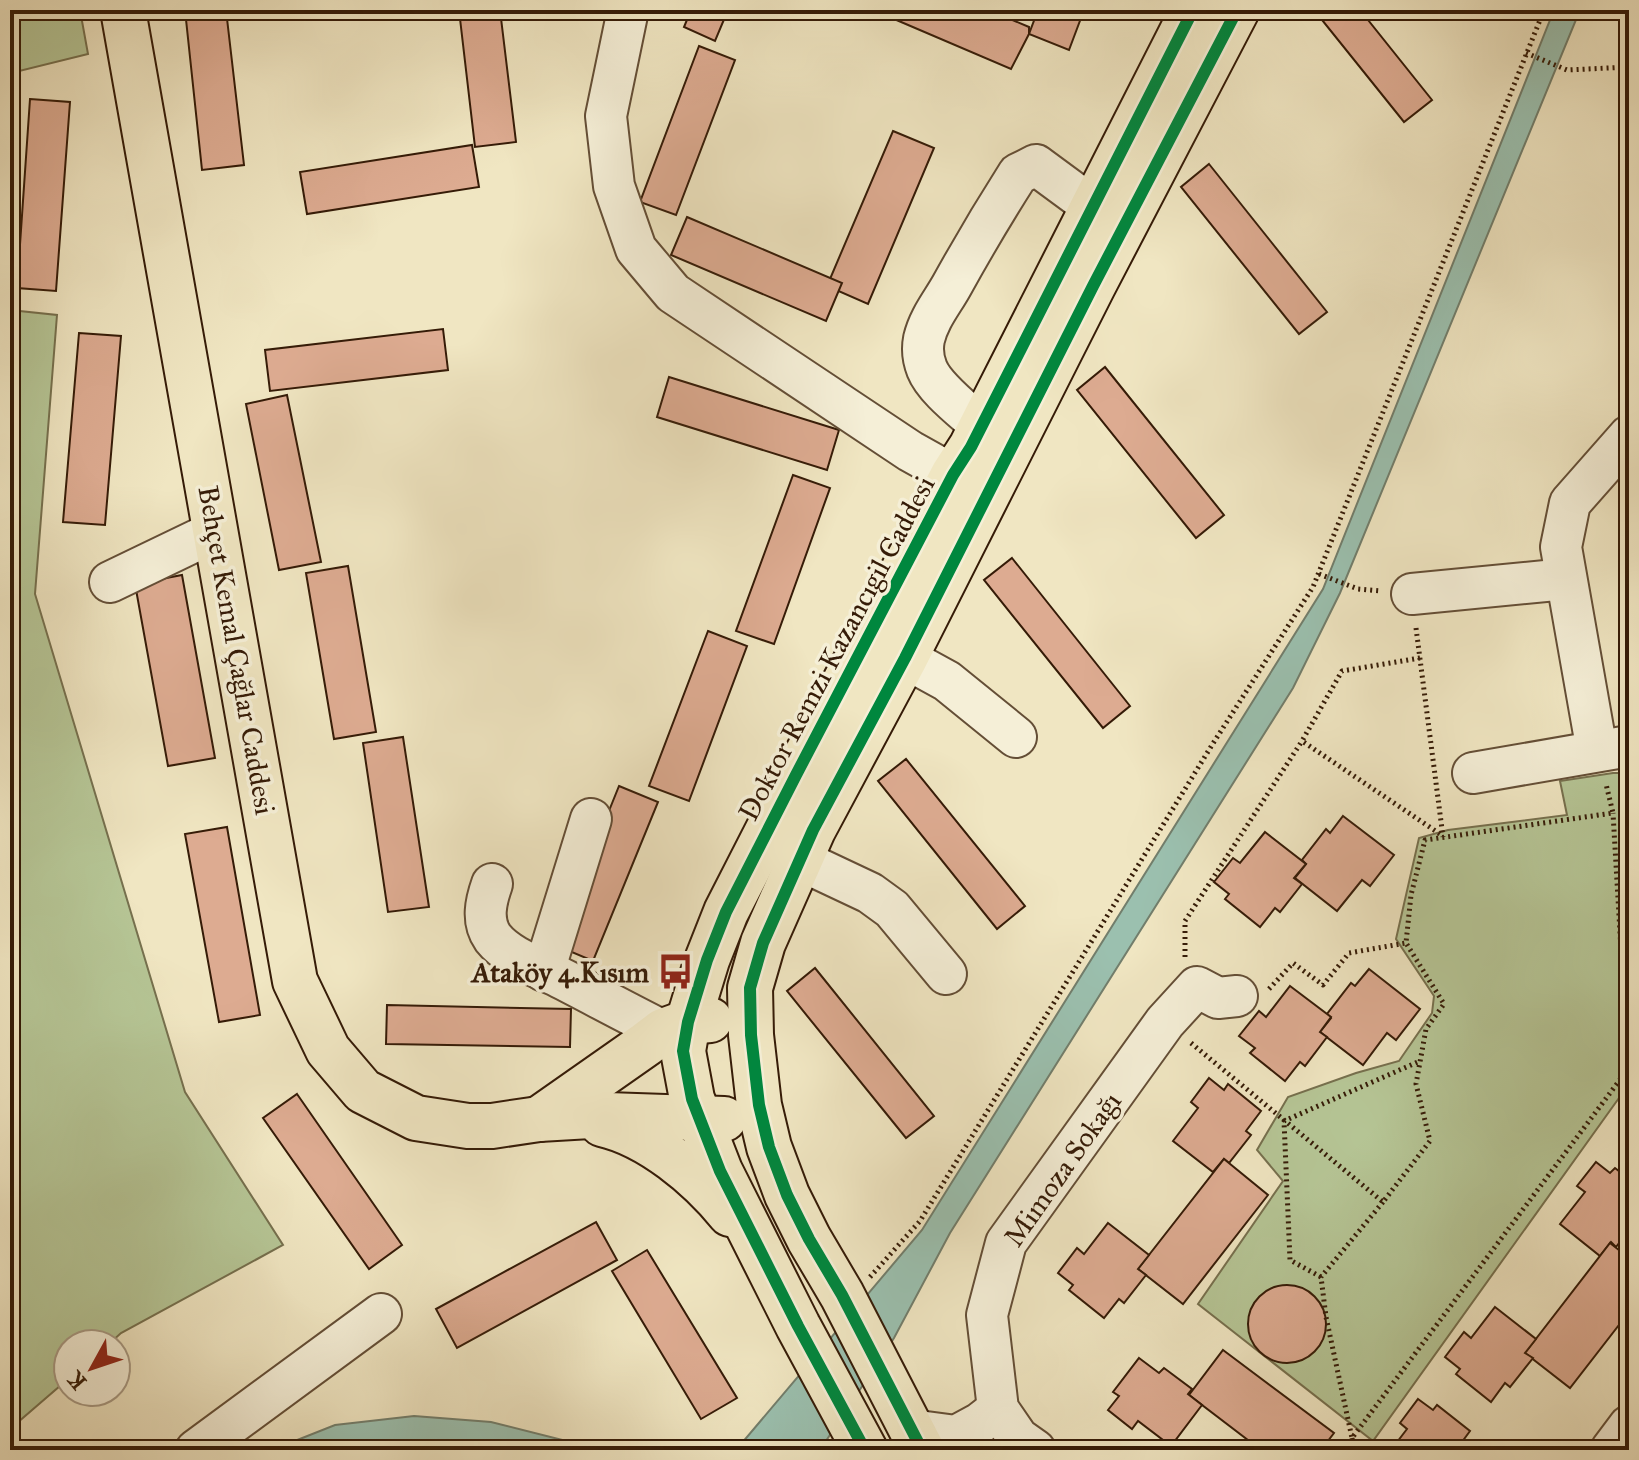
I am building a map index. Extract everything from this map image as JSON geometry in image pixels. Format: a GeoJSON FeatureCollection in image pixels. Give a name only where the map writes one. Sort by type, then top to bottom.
{"type":"FeatureCollection","features":[{"type":"Feature","properties":{"kind":"main road","name":"Behçet Kemal Çağlar Caddesi"},"geometry":{"type":"LineString","coordinates":[[123,10],[295,981],[328,1050],[363,1091],[416,1118],[468,1126],[607,1115],[725,1119],[759,1105]]}},
{"type":"Feature","properties":{"kind":"main road","name":"Doktor Remzi Kazancıgil Caddesi"},"geometry":{"type":"LineString","coordinates":[[860,1442],[720,1171],[698,1119],[675,1026],[726,912],[981,426],[1193,10]]}},
{"type":"Feature","properties":{"kind":"main road"},"geometry":{"type":"LineString","coordinates":[[911,1429],[840,1291],[809,1239],[787,1195],[769,1147],[759,1105],[751,1035],[750,988],[763,943],[813,830],[905,658],[1237,10]]}},
{"type":"Feature","properties":{"kind":"main road"},"geometry":{"type":"LineString","coordinates":[[558,1118],[646,1044],[675,1026],[715,1019],[735,1023],[751,1035]]}},
{"type":"Feature","properties":{"kind":"main road"},"geometry":{"type":"LineString","coordinates":[[558,1118],[609,1125],[661,1150],[721,1203],[762,1253]]}},
{"type":"Feature","properties":{"kind":"street"},"geometry":{"type":"LineString","coordinates":[[628,10],[606,116],[614,186],[636,249],[673,293],[910,451],[953,475]]}},
{"type":"Feature","properties":{"kind":"street"},"geometry":{"type":"LineString","coordinates":[[981,426],[935,383],[927,371],[923,341],[932,315],[1018,174],[1036,165],[1093,207]]}},
{"type":"Feature","properties":{"kind":"street"},"geometry":{"type":"LineString","coordinates":[[1473,773],[1613,748],[1566,579],[1561,547],[1570,503],[1629,436]]}},
{"type":"Feature","properties":{"kind":"street"},"geometry":{"type":"LineString","coordinates":[[110,582],[216,531]]}},
{"type":"Feature","properties":{"kind":"street"},"geometry":{"type":"LineString","coordinates":[[1412,594],[1566,579]]}},
{"type":"Feature","properties":{"kind":"street"},"geometry":{"type":"LineString","coordinates":[[905,658],[947,681],[1016,737]]}},
{"type":"Feature","properties":{"kind":"street"},"geometry":{"type":"LineString","coordinates":[[544,971],[591,819]]}},
{"type":"Feature","properties":{"kind":"street"},"geometry":{"type":"LineString","coordinates":[[800,860],[870,893],[892,909],[946,974]]}},
{"type":"Feature","properties":{"kind":"street"},"geometry":{"type":"LineString","coordinates":[[492,884],[485,905],[487,924],[492,937],[504,949],[544,971],[675,1026]]}},
{"type":"Feature","properties":{"kind":"street","name":"Mimoza Sokağı"},"geometry":{"type":"LineString","coordinates":[[1013,1437],[987,1315],[1006,1243],[1165,1022],[1197,987],[1218,998],[1249,997]]}},
{"type":"Feature","properties":{"kind":"street"},"geometry":{"type":"LineString","coordinates":[[196,1450],[381,1314]]}},
{"type":"Feature","properties":{"kind":"street"},"geometry":{"type":"LineString","coordinates":[[911,1429],[956,1436],[980,1423],[1013,1437]]}},
{"type":"Feature","properties":{"kind":"street"},"geometry":{"type":"LineString","coordinates":[[1611,1450],[1629,1426]]}},
{"type":"Feature","properties":{"kind":"path"},"geometry":{"type":"LineString","coordinates":[[840,1291],[865,1282],[920,1221],[1212,745],[1313,587],[1544,10]]}},
{"type":"Feature","properties":{"kind":"path"},"geometry":{"type":"LineString","coordinates":[[1527,54],[1567,70],[1629,67]]}},
{"type":"Feature","properties":{"kind":"path"},"geometry":{"type":"LineString","coordinates":[[1320,574],[1354,588]]}},
{"type":"Feature","properties":{"kind":"path"},"geometry":{"type":"LineString","coordinates":[[1412,594],[1443,837]]}},
{"type":"Feature","properties":{"kind":"path"},"geometry":{"type":"LineString","coordinates":[[1185,956],[1185,921],[1302,741],[1342,671],[1420,658]]}},
{"type":"Feature","properties":{"kind":"path"},"geometry":{"type":"LineString","coordinates":[[1302,741],[1443,837]]}},
{"type":"Feature","properties":{"kind":"path"},"geometry":{"type":"LineString","coordinates":[[1352,1438],[1628,1069],[1613,813],[1613,748]]}},
{"type":"Feature","properties":{"kind":"path"},"geometry":{"type":"LineString","coordinates":[[1354,1450],[1326,1317],[1321,1277],[1430,1141],[1416,1084],[1426,1029],[1444,1004],[1406,943],[1411,895],[1425,840],[1613,813]]}},
{"type":"Feature","properties":{"kind":"path"},"geometry":{"type":"LineString","coordinates":[[1249,997],[1293,963],[1323,985],[1349,953],[1406,943]]}},
{"type":"Feature","properties":{"kind":"path"},"geometry":{"type":"LineString","coordinates":[[1165,1022],[1383,1202]]}},
{"type":"Feature","properties":{"kind":"path"},"geometry":{"type":"LineString","coordinates":[[1284,1121],[1420,1061]]}},
{"type":"Feature","properties":{"kind":"path"},"geometry":{"type":"LineString","coordinates":[[1284,1121],[1290,1260],[1321,1277]]}},
{"type":"Feature","properties":{"kind":"shaded area"},"geometry":{"type":"Polygon","coordinates":[[[10,10],[80,10],[88,54],[19,71],[10,159],[10,10]]]}},
{"type":"Feature","properties":{"kind":"shaded area"},"geometry":{"type":"Polygon","coordinates":[[[1554,10],[1580,10],[1340,593],[1293,688],[950,1233],[894,1338],[820,1450],[736,1450],[922,1230],[1323,589],[1554,10]]]}},
{"type":"Feature","properties":{"kind":"shaded area"},"geometry":{"type":"Polygon","coordinates":[[[10,310],[57,315],[35,594],[185,1092],[283,1245],[130,1328],[52,1328],[52,1393],[10,1429],[10,310]]]}},
{"type":"Feature","properties":{"kind":"shaded area"},"geometry":{"type":"Polygon","coordinates":[[[1629,773],[1629,825],[1624,827],[1629,870],[1629,1084],[1373,1441],[1198,1304],[1283,1181],[1257,1150],[1288,1097],[1399,1061],[1432,1013],[1434,996],[1396,939],[1419,838],[1448,830],[1567,815],[1560,781],[1629,773]]]}},
{"type":"Feature","properties":{"kind":"shaded area"},"geometry":{"type":"Polygon","coordinates":[[[414,1416],[491,1422],[602,1450],[272,1450],[335,1425],[414,1416]]]}},
{"type":"Feature","properties":{"kind":"building"},"geometry":{"type":"Polygon","coordinates":[[[185,10],[226,10],[244,165],[202,170],[185,10]]]}},
{"type":"Feature","properties":{"kind":"building"},"geometry":{"type":"Polygon","coordinates":[[[459,10],[500,10],[516,142],[475,147],[459,10]]]}},
{"type":"Feature","properties":{"kind":"building"},"geometry":{"type":"Polygon","coordinates":[[[691,10],[728,10],[715,41],[684,27],[691,10]]]}},
{"type":"Feature","properties":{"kind":"building"},"geometry":{"type":"Polygon","coordinates":[[[873,10],[989,10],[1029,27],[1029,34],[1011,69],[873,10]]]}},
{"type":"Feature","properties":{"kind":"building"},"geometry":{"type":"Polygon","coordinates":[[[1038,10],[1084,10],[1069,50],[1029,34],[1038,10]]]}},
{"type":"Feature","properties":{"kind":"building"},"geometry":{"type":"Polygon","coordinates":[[[1314,10],[1360,10],[1432,100],[1404,122],[1314,10]]]}},
{"type":"Feature","properties":{"kind":"building"},"geometry":{"type":"Polygon","coordinates":[[[699,46],[735,60],[676,215],[640,202],[699,46]]]}},
{"type":"Feature","properties":{"kind":"building"},"geometry":{"type":"Polygon","coordinates":[[[30,99],[70,102],[56,291],[17,288],[30,99]]]}},
{"type":"Feature","properties":{"kind":"building"},"geometry":{"type":"Polygon","coordinates":[[[893,131],[934,148],[868,304],[827,286],[893,131]]]}},
{"type":"Feature","properties":{"kind":"building"},"geometry":{"type":"Polygon","coordinates":[[[472,145],[479,187],[307,214],[300,172],[472,145]]]}},
{"type":"Feature","properties":{"kind":"building"},"geometry":{"type":"Polygon","coordinates":[[[1209,164],[1327,312],[1299,334],[1181,187],[1209,164]]]}},
{"type":"Feature","properties":{"kind":"building"},"geometry":{"type":"Polygon","coordinates":[[[687,217],[842,283],[826,321],[671,255],[687,217]]]}},
{"type":"Feature","properties":{"kind":"building"},"geometry":{"type":"Polygon","coordinates":[[[443,329],[448,370],[270,391],[265,350],[443,329]]]}},
{"type":"Feature","properties":{"kind":"building"},"geometry":{"type":"Polygon","coordinates":[[[79,333],[121,336],[105,525],[63,522],[79,333]]]}},
{"type":"Feature","properties":{"kind":"building"},"geometry":{"type":"Polygon","coordinates":[[[1105,367],[1224,515],[1196,538],[1077,390],[1105,367]]]}},
{"type":"Feature","properties":{"kind":"building"},"geometry":{"type":"Polygon","coordinates":[[[669,377],[839,430],[827,470],[657,417],[669,377]]]}},
{"type":"Feature","properties":{"kind":"building"},"geometry":{"type":"Polygon","coordinates":[[[287,395],[321,562],[279,570],[246,404],[287,395]]]}},
{"type":"Feature","properties":{"kind":"building"},"geometry":{"type":"Polygon","coordinates":[[[793,475],[830,488],[774,644],[736,631],[793,475]]]}},
{"type":"Feature","properties":{"kind":"building"},"geometry":{"type":"Polygon","coordinates":[[[1012,558],[1130,706],[1103,728],[984,580],[1012,558]]]}},
{"type":"Feature","properties":{"kind":"building"},"geometry":{"type":"Polygon","coordinates":[[[348,566],[376,732],[334,739],[306,573],[348,566]]]}},
{"type":"Feature","properties":{"kind":"building"},"geometry":{"type":"Polygon","coordinates":[[[182,575],[215,758],[168,766],[135,584],[182,575]]]}},
{"type":"Feature","properties":{"kind":"building"},"geometry":{"type":"Polygon","coordinates":[[[708,631],[747,646],[689,801],[649,786],[708,631]]]}},
{"type":"Feature","properties":{"kind":"building"},"geometry":{"type":"Polygon","coordinates":[[[403,737],[429,907],[388,912],[363,743],[403,737]]]}},
{"type":"Feature","properties":{"kind":"building"},"geometry":{"type":"Polygon","coordinates":[[[906,759],[1025,906],[997,929],[878,781],[906,759]]]}},
{"type":"Feature","properties":{"kind":"building"},"geometry":{"type":"Polygon","coordinates":[[[619,786],[658,802],[593,961],[555,945],[619,786]]]}},
{"type":"Feature","properties":{"kind":"building"},"geometry":{"type":"Polygon","coordinates":[[[1343,816],[1394,855],[1370,886],[1362,880],[1337,911],[1295,878],[1306,864],[1302,860],[1326,829],[1330,833],[1343,816]]]}},
{"type":"Feature","properties":{"kind":"building"},"geometry":{"type":"Polygon","coordinates":[[[227,827],[260,1015],[219,1022],[185,834],[227,827]]]}},
{"type":"Feature","properties":{"kind":"building"},"geometry":{"type":"Polygon","coordinates":[[[1265,832],[1306,864],[1294,878],[1302,884],[1280,912],[1275,908],[1260,927],[1225,899],[1229,894],[1214,882],[1233,858],[1240,863],[1265,832]]]}},
{"type":"Feature","properties":{"kind":"building"},"geometry":{"type":"Polygon","coordinates":[[[815,968],[934,1116],[906,1138],[787,991],[815,968]]]}},
{"type":"Feature","properties":{"kind":"building"},"geometry":{"type":"Polygon","coordinates":[[[1369,969],[1420,1009],[1396,1040],[1387,1033],[1363,1065],[1320,1032],[1331,1018],[1327,1014],[1351,983],[1355,986],[1369,969]]]}},
{"type":"Feature","properties":{"kind":"building"},"geometry":{"type":"Polygon","coordinates":[[[1290,986],[1331,1017],[1320,1032],[1327,1037],[1305,1066],[1300,1062],[1285,1081],[1250,1053],[1255,1048],[1239,1036],[1259,1011],[1266,1017],[1290,986]]]}},
{"type":"Feature","properties":{"kind":"building"},"geometry":{"type":"Polygon","coordinates":[[[387,1005],[571,1009],[570,1047],[386,1044],[387,1005]]]}},
{"type":"Feature","properties":{"kind":"building"},"geometry":{"type":"Polygon","coordinates":[[[1209,1078],[1224,1090],[1228,1084],[1261,1111],[1246,1131],[1251,1135],[1229,1163],[1224,1159],[1213,1172],[1173,1141],[1198,1108],[1191,1102],[1209,1078]]]}},
{"type":"Feature","properties":{"kind":"building"},"geometry":{"type":"Polygon","coordinates":[[[297,1094],[402,1245],[369,1269],[263,1118],[297,1094]]]}},
{"type":"Feature","properties":{"kind":"building"},"geometry":{"type":"Polygon","coordinates":[[[1224,1159],[1268,1195],[1183,1304],[1138,1269],[1224,1159]]]}},
{"type":"Feature","properties":{"kind":"building"},"geometry":{"type":"Polygon","coordinates":[[[1596,1162],[1610,1173],[1615,1168],[1629,1179],[1629,1230],[1616,1247],[1611,1242],[1600,1256],[1560,1224],[1585,1192],[1577,1186],[1596,1162]]]}},
{"type":"Feature","properties":{"kind":"building"},"geometry":{"type":"Polygon","coordinates":[[[596,1222],[617,1260],[457,1348],[436,1309],[596,1222]]]}},
{"type":"Feature","properties":{"kind":"building"},"geometry":{"type":"Polygon","coordinates":[[[1108,1223],[1149,1255],[1138,1269],[1146,1275],[1124,1303],[1119,1299],[1104,1318],[1069,1290],[1073,1285],[1058,1273],[1077,1248],[1084,1254],[1108,1223]]]}},
{"type":"Feature","properties":{"kind":"building"},"geometry":{"type":"Polygon","coordinates":[[[1610,1243],[1629,1258],[1629,1312],[1570,1388],[1525,1353],[1610,1243]]]}},
{"type":"Feature","properties":{"kind":"building"},"geometry":{"type":"Polygon","coordinates":[[[647,1250],[737,1398],[701,1419],[612,1271],[647,1250]]]}},
{"type":"Feature","properties":{"kind":"building"},"geometry":{"type":"Polygon","coordinates":[[[1279,1285],[1295,1285],[1309,1291],[1320,1302],[1326,1324],[1320,1346],[1309,1357],[1295,1363],[1279,1363],[1265,1357],[1254,1346],[1248,1332],[1248,1316],[1254,1302],[1265,1291],[1279,1285]]]}},
{"type":"Feature","properties":{"kind":"building"},"geometry":{"type":"Polygon","coordinates":[[[1495,1307],[1536,1339],[1525,1353],[1533,1358],[1510,1387],[1505,1383],[1491,1402],[1456,1374],[1460,1369],[1445,1357],[1464,1332],[1471,1338],[1495,1307]]]}},
{"type":"Feature","properties":{"kind":"building"},"geometry":{"type":"Polygon","coordinates":[[[1223,1350],[1334,1433],[1321,1450],[1261,1450],[1189,1395],[1223,1350]]]}},
{"type":"Feature","properties":{"kind":"building"},"geometry":{"type":"Polygon","coordinates":[[[1139,1358],[1159,1373],[1164,1368],[1192,1389],[1188,1394],[1202,1405],[1171,1446],[1138,1421],[1132,1429],[1108,1410],[1119,1396],[1113,1392],[1139,1358]]]}},
{"type":"Feature","properties":{"kind":"building"},"geometry":{"type":"Polygon","coordinates":[[[1418,1399],[1433,1410],[1437,1405],[1470,1431],[1456,1450],[1391,1450],[1407,1429],[1400,1423],[1418,1399]]]}},
{"type":"Feature","properties":{"kind":"cycle path"},"geometry":{"type":"LineString","coordinates":[[865,1450],[720,1171],[692,1099],[683,1051],[688,1022],[726,912],[953,475],[971,447],[1193,10]]}},
{"type":"Feature","properties":{"kind":"cycle path"},"geometry":{"type":"LineString","coordinates":[[922,1450],[842,1295],[809,1239],[787,1195],[769,1147],[759,1105],[751,1035],[750,988],[763,943],[813,830],[905,658],[1237,10]]}},
{"type":"Feature","properties":{"kind":"place","name":"Ataköy 4.Kısım"},"geometry":{"type":"Point","coordinates":[675,972]}}]}
